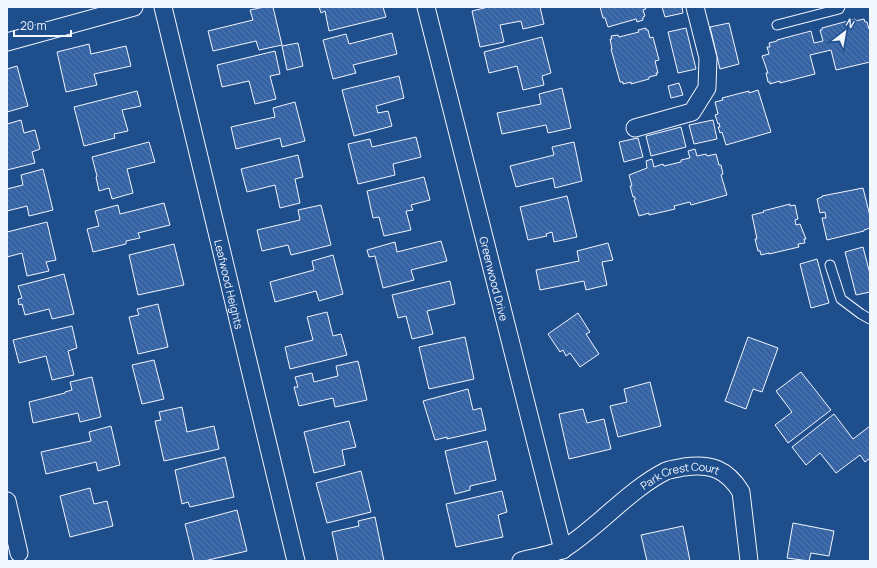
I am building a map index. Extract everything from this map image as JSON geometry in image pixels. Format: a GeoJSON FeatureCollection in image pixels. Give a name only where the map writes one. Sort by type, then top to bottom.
{"type":"FeatureCollection","features":[{"type":"Feature","properties":{"kind":"street"},"geometry":{"type":"LineString","coordinates":[[7,42],[134,7]]}},
{"type":"Feature","properties":{"kind":"street","name":"Leafwood Heights"},"geometry":{"type":"LineString","coordinates":[[163,7],[296,561]]}},
{"type":"Feature","properties":{"kind":"street","name":"Greenwood Drive"},"geometry":{"type":"LineString","coordinates":[[426,7],[563,550]]}},
{"type":"Feature","properties":{"kind":"street"},"geometry":{"type":"LineString","coordinates":[[635,128],[692,112],[707,88],[708,58],[695,7]]}},
{"type":"Feature","properties":{"kind":"street","name":"Park Crest Court"},"geometry":{"type":"LineString","coordinates":[[563,550],[638,489],[667,470],[694,466],[716,468],[725,473],[736,484],[741,492],[749,561]]}},
{"type":"Feature","properties":{"kind":"street"},"geometry":{"type":"LineString","coordinates":[[7,501],[19,557]]}},
{"type":"Feature","properties":{"kind":"street"},"geometry":{"type":"LineString","coordinates":[[521,561],[563,550]]}},
{"type":"Feature","properties":{"kind":"lane"},"geometry":{"type":"LineString","coordinates":[[777,25],[839,9],[840,7]]}},
{"type":"Feature","properties":{"kind":"lane"},"geometry":{"type":"LineString","coordinates":[[830,265],[841,299],[870,319]]}},
{"type":"Feature","properties":{"kind":"building"},"geometry":{"type":"Polygon","coordinates":[[[273,7],[282,45],[259,50],[256,41],[213,51],[208,31],[253,20],[250,10],[273,7]]]}},
{"type":"Feature","properties":{"kind":"building"},"geometry":{"type":"Polygon","coordinates":[[[319,7],[383,7],[386,17],[329,31],[325,11],[321,13],[319,7]]]}},
{"type":"Feature","properties":{"kind":"building"},"geometry":{"type":"Polygon","coordinates":[[[488,7],[540,7],[544,24],[523,29],[521,21],[500,25],[504,42],[480,47],[472,11],[488,7]]]}},
{"type":"Feature","properties":{"kind":"building"},"geometry":{"type":"Polygon","coordinates":[[[600,7],[645,7],[646,9],[643,10],[645,16],[643,17],[643,20],[637,22],[636,19],[608,27],[605,18],[603,18],[600,7]]]}},
{"type":"Feature","properties":{"kind":"building"},"geometry":{"type":"Polygon","coordinates":[[[662,7],[682,7],[683,13],[665,17],[662,7]]]}},
{"type":"Feature","properties":{"kind":"building"},"geometry":{"type":"Polygon","coordinates":[[[855,19],[855,21],[864,19],[870,29],[870,62],[836,70],[831,50],[810,55],[815,74],[780,83],[780,81],[770,84],[770,82],[768,82],[766,73],[768,73],[762,56],[769,54],[767,47],[770,47],[769,43],[811,31],[814,43],[823,41],[820,30],[822,30],[822,28],[855,19]]]}},
{"type":"Feature","properties":{"kind":"building"},"geometry":{"type":"Polygon","coordinates":[[[729,23],[739,64],[720,69],[710,27],[729,23]]]}},
{"type":"Feature","properties":{"kind":"building"},"geometry":{"type":"Polygon","coordinates":[[[646,28],[650,38],[653,37],[659,60],[655,61],[658,73],[656,73],[657,75],[649,77],[649,79],[631,84],[631,82],[623,84],[623,82],[620,82],[611,49],[611,36],[618,35],[619,37],[639,32],[638,30],[646,28]]]}},
{"type":"Feature","properties":{"kind":"building"},"geometry":{"type":"Polygon","coordinates":[[[686,28],[696,69],[678,73],[668,32],[686,28]]]}},
{"type":"Feature","properties":{"kind":"building"},"geometry":{"type":"Polygon","coordinates":[[[392,33],[397,54],[353,65],[356,73],[333,79],[323,40],[346,34],[349,44],[392,33]]]}},
{"type":"Feature","properties":{"kind":"building"},"geometry":{"type":"Polygon","coordinates":[[[542,37],[551,73],[542,76],[544,85],[523,90],[517,66],[489,73],[484,52],[542,37]]]}},
{"type":"Feature","properties":{"kind":"building"},"geometry":{"type":"Polygon","coordinates":[[[298,43],[303,66],[287,70],[282,46],[298,43]]]}},
{"type":"Feature","properties":{"kind":"building"},"geometry":{"type":"Polygon","coordinates":[[[89,44],[91,54],[126,46],[131,66],[94,74],[97,85],[66,92],[57,52],[89,44]]]}},
{"type":"Feature","properties":{"kind":"building"},"geometry":{"type":"Polygon","coordinates":[[[275,51],[280,74],[270,76],[276,99],[255,104],[249,81],[222,87],[217,65],[275,51]]]}},
{"type":"Feature","properties":{"kind":"building"},"geometry":{"type":"Polygon","coordinates":[[[17,66],[28,106],[7,112],[7,69],[17,66]]]}},
{"type":"Feature","properties":{"kind":"building"},"geometry":{"type":"Polygon","coordinates":[[[399,76],[404,98],[376,106],[378,113],[388,111],[392,126],[354,136],[342,90],[399,76]]]}},
{"type":"Feature","properties":{"kind":"building"},"geometry":{"type":"Polygon","coordinates":[[[679,83],[683,95],[671,98],[668,86],[679,83]]]}},
{"type":"Feature","properties":{"kind":"building"},"geometry":{"type":"Polygon","coordinates":[[[562,88],[571,128],[548,133],[546,125],[502,134],[497,113],[541,104],[539,94],[562,88]]]}},
{"type":"Feature","properties":{"kind":"building"},"geometry":{"type":"Polygon","coordinates":[[[758,90],[771,132],[726,145],[722,132],[720,133],[718,127],[720,127],[715,115],[718,114],[715,102],[723,100],[722,98],[758,90]]]}},
{"type":"Feature","properties":{"kind":"building"},"geometry":{"type":"Polygon","coordinates":[[[137,91],[141,106],[122,110],[128,131],[114,134],[115,138],[84,146],[74,107],[137,91]]]}},
{"type":"Feature","properties":{"kind":"building"},"geometry":{"type":"Polygon","coordinates":[[[295,102],[305,141],[282,147],[280,138],[236,149],[231,127],[275,117],[273,108],[295,102]]]}},
{"type":"Feature","properties":{"kind":"building"},"geometry":{"type":"Polygon","coordinates":[[[21,120],[24,133],[35,130],[40,149],[32,152],[35,163],[7,170],[7,124],[21,120]]]}},
{"type":"Feature","properties":{"kind":"building"},"geometry":{"type":"Polygon","coordinates":[[[713,120],[717,139],[694,144],[689,125],[713,120]]]}},
{"type":"Feature","properties":{"kind":"building"},"geometry":{"type":"Polygon","coordinates":[[[681,127],[686,147],[651,156],[646,136],[681,127]]]}},
{"type":"Feature","properties":{"kind":"building"},"geometry":{"type":"Polygon","coordinates":[[[416,137],[421,157],[393,164],[395,175],[358,184],[348,144],[370,139],[372,147],[416,137]]]}},
{"type":"Feature","properties":{"kind":"building"},"geometry":{"type":"Polygon","coordinates":[[[638,138],[643,157],[624,162],[619,142],[638,138]]]}},
{"type":"Feature","properties":{"kind":"building"},"geometry":{"type":"Polygon","coordinates":[[[149,142],[155,162],[127,169],[133,193],[112,199],[109,188],[99,191],[92,157],[149,142]]]}},
{"type":"Feature","properties":{"kind":"building"},"geometry":{"type":"Polygon","coordinates":[[[574,142],[582,181],[555,188],[553,178],[516,187],[510,166],[554,155],[552,147],[574,142]]]}},
{"type":"Feature","properties":{"kind":"building"},"geometry":{"type":"Polygon","coordinates":[[[695,149],[697,156],[716,154],[719,165],[721,165],[723,174],[721,175],[727,195],[691,205],[690,202],[674,206],[675,209],[639,216],[634,200],[635,197],[633,197],[630,186],[632,186],[629,175],[647,168],[646,161],[652,159],[654,167],[663,164],[664,166],[681,162],[681,160],[690,158],[688,151],[695,149]]]}},
{"type":"Feature","properties":{"kind":"building"},"geometry":{"type":"Polygon","coordinates":[[[298,155],[303,177],[295,179],[300,203],[280,208],[275,185],[247,192],[241,169],[298,155]]]}},
{"type":"Feature","properties":{"kind":"building"},"geometry":{"type":"Polygon","coordinates":[[[43,169],[53,210],[29,216],[27,206],[7,211],[7,189],[23,185],[21,175],[43,169]]]}},
{"type":"Feature","properties":{"kind":"building"},"geometry":{"type":"Polygon","coordinates":[[[424,177],[430,200],[411,205],[413,210],[406,211],[411,230],[384,236],[379,217],[373,218],[367,191],[424,177]]]}},
{"type":"Feature","properties":{"kind":"building"},"geometry":{"type":"Polygon","coordinates":[[[863,188],[870,216],[870,228],[864,231],[827,240],[822,218],[826,218],[825,212],[820,213],[817,199],[822,196],[863,188]]]}},
{"type":"Feature","properties":{"kind":"building"},"geometry":{"type":"Polygon","coordinates":[[[567,196],[577,237],[554,242],[552,232],[546,234],[547,236],[528,240],[520,207],[567,196]]]}},
{"type":"Feature","properties":{"kind":"building"},"geometry":{"type":"Polygon","coordinates":[[[164,203],[170,225],[138,233],[140,238],[126,241],[126,244],[93,252],[87,229],[99,226],[95,211],[118,205],[120,214],[164,203]]]}},
{"type":"Feature","properties":{"kind":"building"},"geometry":{"type":"Polygon","coordinates":[[[790,204],[790,206],[795,205],[798,219],[795,220],[796,225],[800,224],[806,239],[804,239],[805,243],[798,244],[799,247],[761,255],[760,251],[758,251],[755,239],[757,239],[752,215],[790,204]]]}},
{"type":"Feature","properties":{"kind":"building"},"geometry":{"type":"Polygon","coordinates":[[[321,205],[331,245],[291,255],[288,245],[262,251],[257,230],[300,220],[298,210],[321,205]]]}},
{"type":"Feature","properties":{"kind":"building"},"geometry":{"type":"Polygon","coordinates":[[[47,222],[56,260],[46,262],[49,271],[27,276],[22,253],[7,257],[7,232],[47,222]]]}},
{"type":"Feature","properties":{"kind":"building"},"geometry":{"type":"Polygon","coordinates":[[[441,241],[447,261],[411,270],[414,280],[383,288],[375,256],[369,257],[367,250],[395,242],[397,252],[441,241]]]}},
{"type":"Feature","properties":{"kind":"building"},"geometry":{"type":"Polygon","coordinates":[[[608,243],[613,260],[602,262],[607,285],[586,290],[584,281],[540,290],[536,270],[579,261],[577,251],[608,243]]]}},
{"type":"Feature","properties":{"kind":"building"},"geometry":{"type":"Polygon","coordinates":[[[174,244],[184,285],[138,295],[129,255],[174,244]]]}},
{"type":"Feature","properties":{"kind":"building"},"geometry":{"type":"Polygon","coordinates":[[[863,247],[870,274],[870,292],[856,295],[845,252],[863,247]]]}},
{"type":"Feature","properties":{"kind":"building"},"geometry":{"type":"Polygon","coordinates":[[[333,255],[343,294],[319,301],[316,291],[275,302],[270,282],[314,270],[312,261],[333,255]]]}},
{"type":"Feature","properties":{"kind":"building"},"geometry":{"type":"Polygon","coordinates":[[[817,259],[829,303],[811,308],[800,264],[817,259]]]}},
{"type":"Feature","properties":{"kind":"building"},"geometry":{"type":"Polygon","coordinates":[[[64,274],[74,314],[52,319],[49,309],[25,315],[22,304],[19,305],[18,299],[22,298],[18,286],[64,274]]]}},
{"type":"Feature","properties":{"kind":"building"},"geometry":{"type":"Polygon","coordinates":[[[450,281],[455,304],[427,311],[433,334],[412,339],[406,316],[398,318],[392,295],[450,281]]]}},
{"type":"Feature","properties":{"kind":"building"},"geometry":{"type":"Polygon","coordinates":[[[158,304],[168,347],[138,354],[129,317],[139,315],[137,309],[158,304]]]}},
{"type":"Feature","properties":{"kind":"building"},"geometry":{"type":"Polygon","coordinates":[[[327,312],[333,336],[341,334],[347,355],[290,369],[285,347],[313,340],[307,317],[327,312]]]}},
{"type":"Feature","properties":{"kind":"building"},"geometry":{"type":"Polygon","coordinates":[[[578,313],[590,332],[586,334],[599,354],[580,367],[570,353],[566,356],[563,350],[560,352],[548,334],[578,313]]]}},
{"type":"Feature","properties":{"kind":"building"},"geometry":{"type":"Polygon","coordinates":[[[72,326],[77,348],[68,351],[74,375],[52,380],[46,356],[19,363],[13,340],[72,326]]]}},
{"type":"Feature","properties":{"kind":"building"},"geometry":{"type":"Polygon","coordinates":[[[465,337],[474,379],[429,389],[419,347],[465,337]]]}},
{"type":"Feature","properties":{"kind":"building"},"geometry":{"type":"Polygon","coordinates":[[[748,337],[778,348],[762,392],[753,389],[746,409],[725,401],[748,337]]]}},
{"type":"Feature","properties":{"kind":"building"},"geometry":{"type":"Polygon","coordinates":[[[154,360],[164,399],[142,404],[132,365],[154,360]]]}},
{"type":"Feature","properties":{"kind":"building"},"geometry":{"type":"Polygon","coordinates":[[[358,361],[367,400],[335,407],[333,398],[299,406],[294,387],[298,387],[295,377],[312,373],[314,382],[338,376],[336,366],[358,361]]]}},
{"type":"Feature","properties":{"kind":"building"},"geometry":{"type":"Polygon","coordinates":[[[801,372],[831,410],[788,443],[775,425],[792,412],[776,391],[801,372]]]}},
{"type":"Feature","properties":{"kind":"building"},"geometry":{"type":"Polygon","coordinates":[[[92,377],[101,417],[80,422],[78,413],[33,423],[29,402],[65,393],[72,390],[70,382],[92,377]]]}},
{"type":"Feature","properties":{"kind":"building"},"geometry":{"type":"Polygon","coordinates":[[[650,382],[661,426],[618,437],[610,406],[627,402],[624,389],[650,382]]]}},
{"type":"Feature","properties":{"kind":"building"},"geometry":{"type":"Polygon","coordinates":[[[468,389],[473,410],[481,408],[486,430],[447,439],[447,437],[435,440],[423,401],[468,389]]]}},
{"type":"Feature","properties":{"kind":"building"},"geometry":{"type":"Polygon","coordinates":[[[182,407],[187,432],[214,426],[219,449],[164,461],[155,421],[161,420],[159,412],[182,407]]]}},
{"type":"Feature","properties":{"kind":"building"},"geometry":{"type":"Polygon","coordinates":[[[583,409],[587,423],[604,419],[611,449],[569,459],[559,414],[583,409]]]}},
{"type":"Feature","properties":{"kind":"building"},"geometry":{"type":"Polygon","coordinates":[[[834,414],[853,439],[870,426],[870,458],[865,462],[860,455],[836,473],[820,453],[806,465],[792,447],[834,414]]]}},
{"type":"Feature","properties":{"kind":"building"},"geometry":{"type":"Polygon","coordinates":[[[349,421],[356,447],[342,450],[345,465],[314,473],[304,432],[349,421]]]}},
{"type":"Feature","properties":{"kind":"building"},"geometry":{"type":"Polygon","coordinates":[[[111,426],[120,465],[98,471],[96,462],[46,474],[41,452],[91,441],[89,432],[111,426]]]}},
{"type":"Feature","properties":{"kind":"building"},"geometry":{"type":"Polygon","coordinates":[[[487,441],[496,480],[470,486],[470,490],[455,494],[445,451],[487,441]]]}},
{"type":"Feature","properties":{"kind":"building"},"geometry":{"type":"Polygon","coordinates":[[[225,457],[234,497],[190,507],[188,502],[182,504],[175,470],[225,457]]]}},
{"type":"Feature","properties":{"kind":"building"},"geometry":{"type":"Polygon","coordinates":[[[361,471],[371,512],[327,523],[316,483],[361,471]]]}},
{"type":"Feature","properties":{"kind":"building"},"geometry":{"type":"Polygon","coordinates":[[[90,488],[94,504],[107,501],[113,526],[70,537],[60,496],[90,488]]]}},
{"type":"Feature","properties":{"kind":"building"},"geometry":{"type":"Polygon","coordinates":[[[502,491],[507,512],[498,515],[503,537],[456,547],[446,504],[502,491]]]}},
{"type":"Feature","properties":{"kind":"building"},"geometry":{"type":"Polygon","coordinates":[[[237,510],[247,551],[204,561],[194,561],[185,524],[237,510]]]}},
{"type":"Feature","properties":{"kind":"building"},"geometry":{"type":"Polygon","coordinates":[[[375,517],[384,561],[338,561],[332,532],[359,526],[358,521],[375,517]]]}},
{"type":"Feature","properties":{"kind":"building"},"geometry":{"type":"Polygon","coordinates":[[[793,523],[834,531],[829,556],[811,553],[809,561],[787,558],[793,523]]]}},
{"type":"Feature","properties":{"kind":"building"},"geometry":{"type":"Polygon","coordinates":[[[683,526],[690,561],[647,561],[641,535],[683,526]]]}}]}
